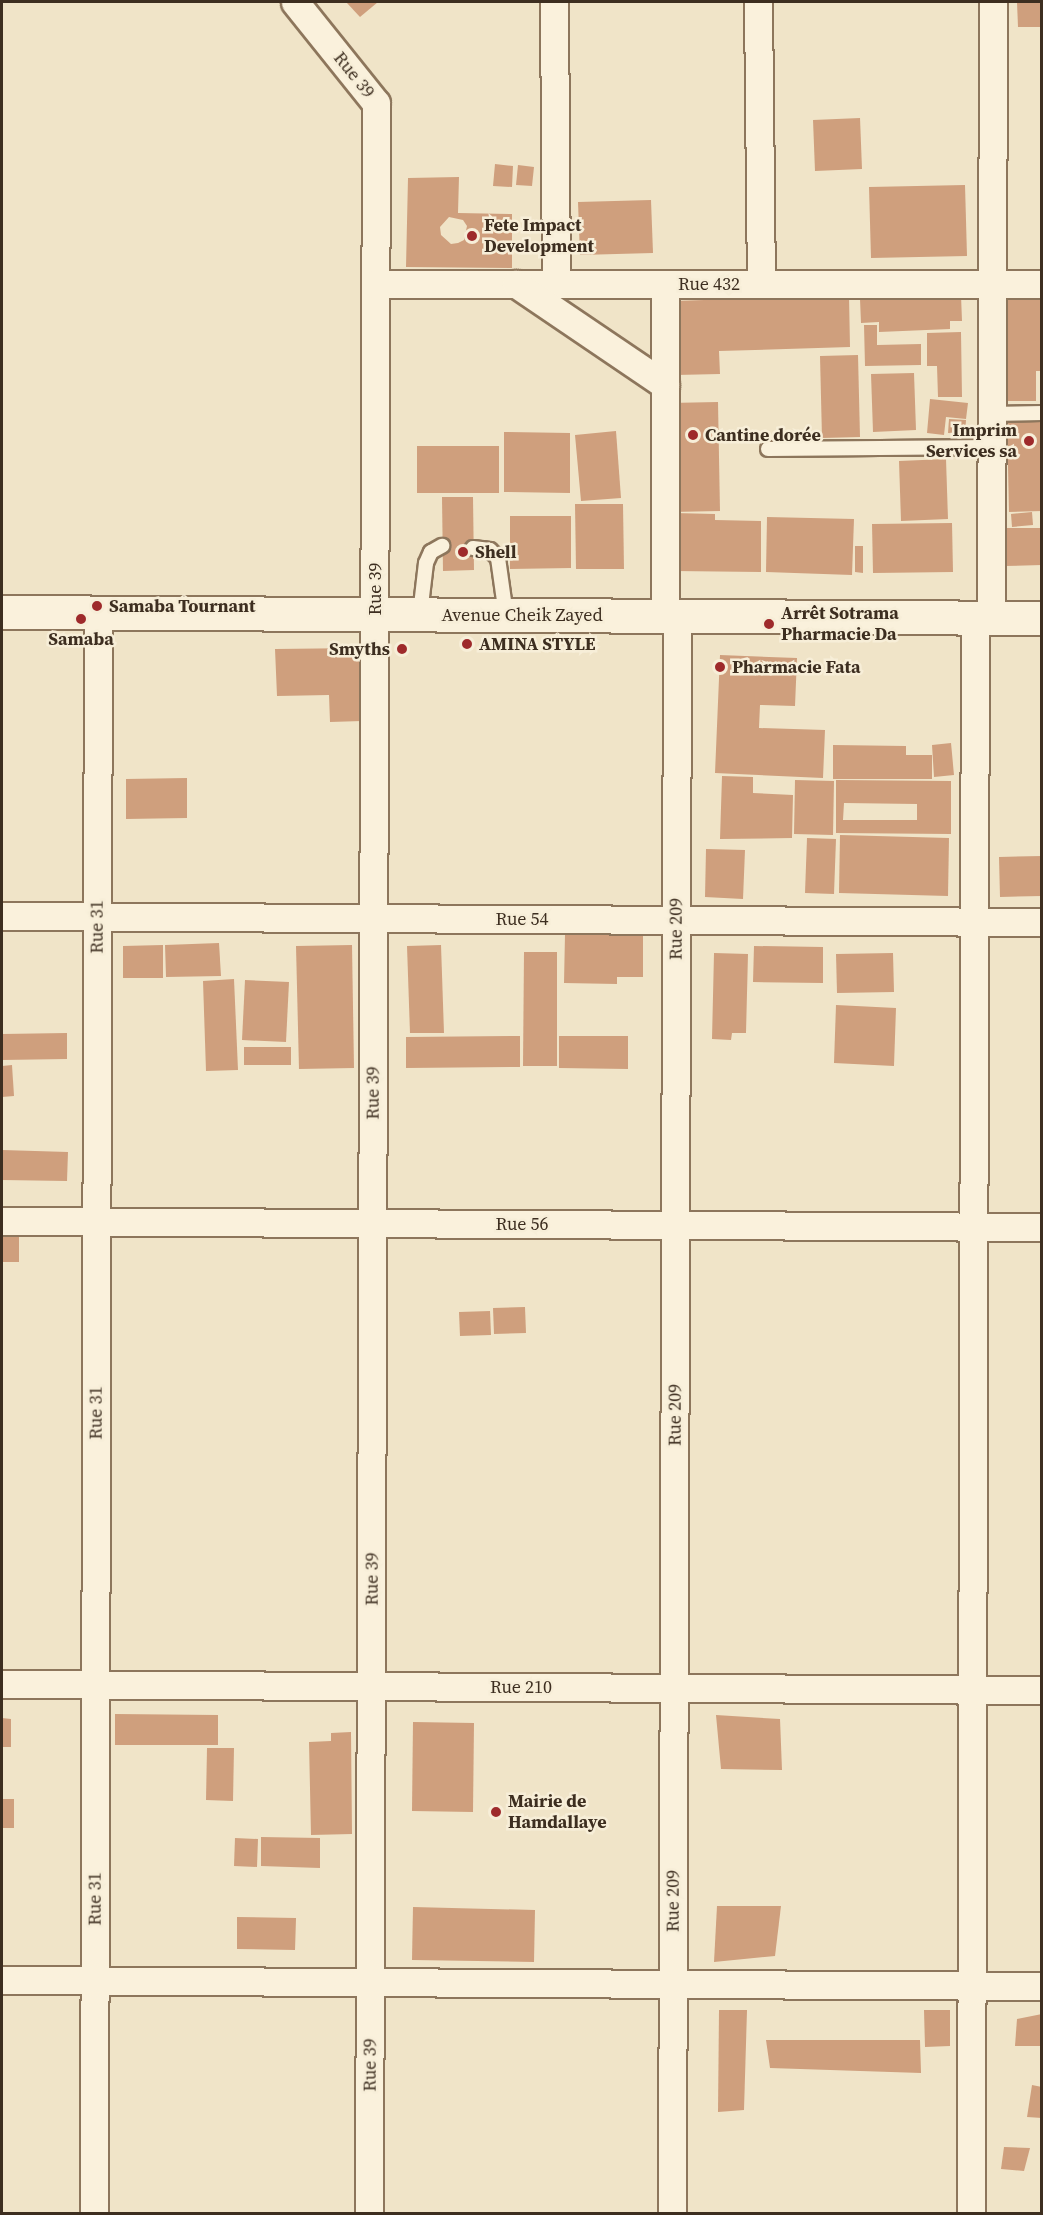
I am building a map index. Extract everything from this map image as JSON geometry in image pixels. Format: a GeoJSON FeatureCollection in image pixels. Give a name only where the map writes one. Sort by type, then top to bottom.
{"type":"FeatureCollection","features":[{"type":"Feature","properties":{"kind":"main road","name":"Avenue Cheik Zayed"},"geometry":{"type":"LineString","coordinates":[[2,612],[1041,618]]}},
{"type":"Feature","properties":{"kind":"street","name":"Rue 39"},"geometry":{"type":"LineString","coordinates":[[295,2],[376,103],[369,2214]]}},
{"type":"Feature","properties":{"kind":"street"},"geometry":{"type":"LineString","coordinates":[[554,2],[556,284]]}},
{"type":"Feature","properties":{"kind":"street"},"geometry":{"type":"LineString","coordinates":[[758,2],[761,284]]}},
{"type":"Feature","properties":{"kind":"street"},"geometry":{"type":"LineString","coordinates":[[971,2214],[975,921],[983,618],[992,447],[993,2]]}},
{"type":"Feature","properties":{"kind":"street","name":"Rue 432"},"geometry":{"type":"LineString","coordinates":[[376,284],[1041,284]]}},
{"type":"Feature","properties":{"kind":"street"},"geometry":{"type":"LineString","coordinates":[[516,284],[665,384]]}},
{"type":"Feature","properties":{"kind":"street","name":"Rue 209"},"geometry":{"type":"LineString","coordinates":[[665,284],[676,919],[672,2214]]}},
{"type":"Feature","properties":{"kind":"street","name":"Rue 31"},"geometry":{"type":"LineString","coordinates":[[94,2214],[98,613]]}},
{"type":"Feature","properties":{"kind":"street","name":"Rue 54"},"geometry":{"type":"LineString","coordinates":[[2,916],[1041,922]]}},
{"type":"Feature","properties":{"kind":"street","name":"Rue 56"},"geometry":{"type":"LineString","coordinates":[[2,1221],[1041,1227]]}},
{"type":"Feature","properties":{"kind":"street","name":"Rue 210"},"geometry":{"type":"LineString","coordinates":[[2,1684],[1041,1690]]}},
{"type":"Feature","properties":{"kind":"street"},"geometry":{"type":"LineString","coordinates":[[2,1980],[1041,1986]]}},
{"type":"Feature","properties":{"kind":"lane"},"geometry":{"type":"LineString","coordinates":[[992,414],[1041,413]]}},
{"type":"Feature","properties":{"kind":"lane"},"geometry":{"type":"LineString","coordinates":[[768,449],[992,447]]}},
{"type":"Feature","properties":{"kind":"lane"},"geometry":{"type":"LineString","coordinates":[[420,615],[426,563],[431,552],[442,546]]}},
{"type":"Feature","properties":{"kind":"lane"},"geometry":{"type":"LineString","coordinates":[[473,548],[490,550],[498,558],[506,615]]}},
{"type":"Feature","properties":{"kind":"building"},"geometry":{"type":"Polygon","coordinates":[[[346,2],[378,2],[360,17],[346,2]]]}},
{"type":"Feature","properties":{"kind":"building"},"geometry":{"type":"Polygon","coordinates":[[[1017,2],[1042,2],[1042,27],[1018,27],[1017,2]]]}},
{"type":"Feature","properties":{"kind":"building"},"geometry":{"type":"Polygon","coordinates":[[[860,118],[862,169],[815,171],[813,120],[860,118]]]}},
{"type":"Feature","properties":{"kind":"building"},"geometry":{"type":"Polygon","coordinates":[[[495,164],[513,166],[512,187],[493,186],[495,164]]]}},
{"type":"Feature","properties":{"kind":"building"},"geometry":{"type":"Polygon","coordinates":[[[518,165],[534,167],[532,186],[516,185],[518,165]]]}},
{"type":"Feature","properties":{"kind":"building"},"geometry":{"type":"Polygon","coordinates":[[[459,177],[458,213],[512,214],[512,268],[406,267],[408,178],[459,177]],[[449,217],[440,227],[441,235],[451,244],[464,240],[467,226],[463,220],[449,217]]]}},
{"type":"Feature","properties":{"kind":"building"},"geometry":{"type":"Polygon","coordinates":[[[965,185],[967,256],[871,258],[869,187],[965,185]]]}},
{"type":"Feature","properties":{"kind":"building"},"geometry":{"type":"Polygon","coordinates":[[[651,200],[653,253],[580,255],[578,202],[651,200]]]}},
{"type":"Feature","properties":{"kind":"building"},"geometry":{"type":"Polygon","coordinates":[[[849,295],[850,347],[719,351],[720,374],[676,375],[674,301],[849,295]]]}},
{"type":"Feature","properties":{"kind":"building"},"geometry":{"type":"Polygon","coordinates":[[[961,295],[962,321],[950,321],[950,329],[879,332],[879,322],[861,323],[860,299],[961,295]]]}},
{"type":"Feature","properties":{"kind":"building"},"geometry":{"type":"Polygon","coordinates":[[[998,295],[1042,295],[1042,371],[1036,371],[1036,401],[998,401],[998,295]]]}},
{"type":"Feature","properties":{"kind":"building"},"geometry":{"type":"Polygon","coordinates":[[[864,325],[877,325],[877,345],[921,344],[921,365],[865,366],[864,325]]]}},
{"type":"Feature","properties":{"kind":"building"},"geometry":{"type":"Polygon","coordinates":[[[961,332],[962,397],[938,397],[937,366],[927,366],[927,333],[961,332]]]}},
{"type":"Feature","properties":{"kind":"building"},"geometry":{"type":"Polygon","coordinates":[[[858,355],[860,437],[822,438],[820,356],[858,355]]]}},
{"type":"Feature","properties":{"kind":"building"},"geometry":{"type":"Polygon","coordinates":[[[914,373],[916,430],[873,432],[871,374],[914,373]]]}},
{"type":"Feature","properties":{"kind":"building"},"geometry":{"type":"Polygon","coordinates":[[[930,399],[968,403],[966,419],[946,417],[944,435],[927,433],[930,399]]]}},
{"type":"Feature","properties":{"kind":"building"},"geometry":{"type":"Polygon","coordinates":[[[718,402],[720,511],[671,512],[669,403],[718,402]]]}},
{"type":"Feature","properties":{"kind":"building"},"geometry":{"type":"Polygon","coordinates":[[[949,419],[966,420],[965,434],[948,433],[949,419]]]}},
{"type":"Feature","properties":{"kind":"building"},"geometry":{"type":"Polygon","coordinates":[[[1042,420],[1042,511],[1009,512],[1007,421],[1042,420]]]}},
{"type":"Feature","properties":{"kind":"building"},"geometry":{"type":"Polygon","coordinates":[[[616,431],[621,498],[581,501],[575,435],[616,431]]]}},
{"type":"Feature","properties":{"kind":"building"},"geometry":{"type":"Polygon","coordinates":[[[504,432],[570,433],[570,493],[504,492],[504,432]]]}},
{"type":"Feature","properties":{"kind":"building"},"geometry":{"type":"Polygon","coordinates":[[[417,446],[499,446],[499,493],[417,493],[417,446]]]}},
{"type":"Feature","properties":{"kind":"building"},"geometry":{"type":"Polygon","coordinates":[[[946,459],[948,519],[901,521],[899,461],[946,459]]]}},
{"type":"Feature","properties":{"kind":"building"},"geometry":{"type":"Polygon","coordinates":[[[442,497],[473,497],[474,570],[443,571],[442,497]]]}},
{"type":"Feature","properties":{"kind":"building"},"geometry":{"type":"Polygon","coordinates":[[[575,504],[623,504],[624,569],[576,569],[575,504]]]}},
{"type":"Feature","properties":{"kind":"building"},"geometry":{"type":"Polygon","coordinates":[[[1032,512],[1033,525],[1012,527],[1011,514],[1032,512]]]}},
{"type":"Feature","properties":{"kind":"building"},"geometry":{"type":"Polygon","coordinates":[[[674,513],[715,514],[715,520],[761,521],[761,572],[674,571],[674,513]]]}},
{"type":"Feature","properties":{"kind":"building"},"geometry":{"type":"Polygon","coordinates":[[[510,516],[571,516],[571,568],[510,569],[510,516]]]}},
{"type":"Feature","properties":{"kind":"building"},"geometry":{"type":"Polygon","coordinates":[[[767,517],[854,519],[852,575],[766,572],[767,517]]]}},
{"type":"Feature","properties":{"kind":"building"},"geometry":{"type":"Polygon","coordinates":[[[952,523],[953,572],[873,573],[872,524],[952,523]]]}},
{"type":"Feature","properties":{"kind":"building"},"geometry":{"type":"Polygon","coordinates":[[[1003,528],[1042,528],[1042,565],[1004,566],[1003,528]]]}},
{"type":"Feature","properties":{"kind":"building"},"geometry":{"type":"Polygon","coordinates":[[[855,546],[863,546],[863,573],[855,572],[855,546]]]}},
{"type":"Feature","properties":{"kind":"building"},"geometry":{"type":"Polygon","coordinates":[[[360,648],[362,721],[330,722],[329,695],[277,696],[275,649],[360,648]]]}},
{"type":"Feature","properties":{"kind":"building"},"geometry":{"type":"Polygon","coordinates":[[[720,655],[797,658],[795,706],[760,705],[759,728],[825,730],[823,778],[715,773],[720,655]]]}},
{"type":"Feature","properties":{"kind":"building"},"geometry":{"type":"Polygon","coordinates":[[[951,743],[954,775],[934,777],[932,745],[951,743]]]}},
{"type":"Feature","properties":{"kind":"building"},"geometry":{"type":"Polygon","coordinates":[[[833,745],[906,746],[906,755],[932,755],[932,779],[833,779],[833,745]]]}},
{"type":"Feature","properties":{"kind":"building"},"geometry":{"type":"Polygon","coordinates":[[[722,776],[753,777],[753,793],[793,795],[792,838],[720,839],[722,776]]]}},
{"type":"Feature","properties":{"kind":"building"},"geometry":{"type":"Polygon","coordinates":[[[187,778],[187,818],[126,819],[126,779],[187,778]]]}},
{"type":"Feature","properties":{"kind":"building"},"geometry":{"type":"Polygon","coordinates":[[[795,780],[834,781],[833,835],[794,834],[795,780]]]}},
{"type":"Feature","properties":{"kind":"building"},"geometry":{"type":"Polygon","coordinates":[[[836,780],[951,781],[951,834],[836,833],[836,780]],[[844,803],[843,820],[917,820],[917,804],[844,803]]]}},
{"type":"Feature","properties":{"kind":"building"},"geometry":{"type":"Polygon","coordinates":[[[840,835],[949,838],[948,896],[839,893],[840,835]]]}},
{"type":"Feature","properties":{"kind":"building"},"geometry":{"type":"Polygon","coordinates":[[[807,838],[836,839],[834,894],[805,893],[807,838]]]}},
{"type":"Feature","properties":{"kind":"building"},"geometry":{"type":"Polygon","coordinates":[[[706,849],[745,850],[743,899],[705,897],[706,849]]]}},
{"type":"Feature","properties":{"kind":"building"},"geometry":{"type":"Polygon","coordinates":[[[1042,856],[1042,896],[1000,897],[999,857],[1042,856]]]}},
{"type":"Feature","properties":{"kind":"building"},"geometry":{"type":"Polygon","coordinates":[[[565,934],[643,934],[643,977],[617,977],[617,984],[564,983],[565,934]]]}},
{"type":"Feature","properties":{"kind":"building"},"geometry":{"type":"Polygon","coordinates":[[[219,943],[221,976],[166,977],[165,945],[219,943]]]}},
{"type":"Feature","properties":{"kind":"building"},"geometry":{"type":"Polygon","coordinates":[[[163,945],[163,978],[123,978],[123,946],[163,945]]]}},
{"type":"Feature","properties":{"kind":"building"},"geometry":{"type":"Polygon","coordinates":[[[352,945],[354,1068],[299,1069],[296,946],[352,945]]]}},
{"type":"Feature","properties":{"kind":"building"},"geometry":{"type":"Polygon","coordinates":[[[441,945],[444,1033],[410,1033],[407,946],[441,945]]]}},
{"type":"Feature","properties":{"kind":"building"},"geometry":{"type":"Polygon","coordinates":[[[754,946],[823,947],[823,983],[753,982],[754,946]]]}},
{"type":"Feature","properties":{"kind":"building"},"geometry":{"type":"Polygon","coordinates":[[[524,952],[557,952],[557,1066],[523,1066],[524,952]]]}},
{"type":"Feature","properties":{"kind":"building"},"geometry":{"type":"Polygon","coordinates":[[[714,953],[748,954],[746,1033],[732,1033],[731,1040],[712,1039],[714,953]]]}},
{"type":"Feature","properties":{"kind":"building"},"geometry":{"type":"Polygon","coordinates":[[[893,953],[894,992],[837,993],[836,954],[893,953]]]}},
{"type":"Feature","properties":{"kind":"building"},"geometry":{"type":"Polygon","coordinates":[[[234,979],[238,1070],[206,1071],[203,981],[234,979]]]}},
{"type":"Feature","properties":{"kind":"building"},"geometry":{"type":"Polygon","coordinates":[[[245,980],[289,982],[286,1042],[242,1040],[245,980]]]}},
{"type":"Feature","properties":{"kind":"building"},"geometry":{"type":"Polygon","coordinates":[[[836,1005],[896,1008],[894,1066],[834,1063],[836,1005]]]}},
{"type":"Feature","properties":{"kind":"building"},"geometry":{"type":"Polygon","coordinates":[[[67,1033],[67,1059],[2,1060],[2,1034],[67,1033]]]}},
{"type":"Feature","properties":{"kind":"building"},"geometry":{"type":"Polygon","coordinates":[[[520,1036],[520,1067],[406,1068],[406,1037],[520,1036]]]}},
{"type":"Feature","properties":{"kind":"building"},"geometry":{"type":"Polygon","coordinates":[[[559,1036],[628,1036],[628,1069],[559,1068],[559,1036]]]}},
{"type":"Feature","properties":{"kind":"building"},"geometry":{"type":"Polygon","coordinates":[[[244,1047],[291,1047],[291,1065],[244,1065],[244,1047]]]}},
{"type":"Feature","properties":{"kind":"building"},"geometry":{"type":"Polygon","coordinates":[[[12,1065],[14,1096],[2,1097],[2,1066],[12,1065]]]}},
{"type":"Feature","properties":{"kind":"building"},"geometry":{"type":"Polygon","coordinates":[[[2,1150],[68,1152],[67,1181],[2,1180],[2,1150]]]}},
{"type":"Feature","properties":{"kind":"building"},"geometry":{"type":"Polygon","coordinates":[[[19,1232],[19,1262],[2,1262],[2,1233],[19,1232]]]}},
{"type":"Feature","properties":{"kind":"building"},"geometry":{"type":"Polygon","coordinates":[[[525,1307],[526,1333],[494,1334],[493,1308],[525,1307]]]}},
{"type":"Feature","properties":{"kind":"building"},"geometry":{"type":"Polygon","coordinates":[[[490,1311],[491,1335],[460,1336],[459,1312],[490,1311]]]}},
{"type":"Feature","properties":{"kind":"building"},"geometry":{"type":"Polygon","coordinates":[[[115,1714],[218,1715],[218,1745],[115,1745],[115,1714]]]}},
{"type":"Feature","properties":{"kind":"building"},"geometry":{"type":"Polygon","coordinates":[[[716,1715],[780,1719],[782,1770],[721,1769],[716,1715]]]}},
{"type":"Feature","properties":{"kind":"building"},"geometry":{"type":"Polygon","coordinates":[[[2,1718],[11,1719],[11,1747],[2,1747],[2,1718]]]}},
{"type":"Feature","properties":{"kind":"building"},"geometry":{"type":"Polygon","coordinates":[[[413,1722],[474,1723],[473,1812],[412,1811],[413,1722]]]}},
{"type":"Feature","properties":{"kind":"building"},"geometry":{"type":"Polygon","coordinates":[[[351,1732],[352,1834],[311,1835],[309,1742],[331,1741],[331,1733],[351,1732]]]}},
{"type":"Feature","properties":{"kind":"building"},"geometry":{"type":"Polygon","coordinates":[[[207,1748],[234,1748],[233,1801],[206,1800],[207,1748]]]}},
{"type":"Feature","properties":{"kind":"building"},"geometry":{"type":"Polygon","coordinates":[[[2,1799],[14,1799],[14,1828],[2,1828],[2,1799]]]}},
{"type":"Feature","properties":{"kind":"building"},"geometry":{"type":"Polygon","coordinates":[[[261,1837],[320,1838],[320,1868],[261,1866],[261,1837]]]}},
{"type":"Feature","properties":{"kind":"building"},"geometry":{"type":"Polygon","coordinates":[[[235,1838],[258,1839],[257,1867],[234,1866],[235,1838]]]}},
{"type":"Feature","properties":{"kind":"building"},"geometry":{"type":"Polygon","coordinates":[[[717,1906],[781,1906],[775,1956],[714,1962],[717,1906]]]}},
{"type":"Feature","properties":{"kind":"building"},"geometry":{"type":"Polygon","coordinates":[[[413,1907],[535,1910],[534,1962],[412,1960],[413,1907]]]}},
{"type":"Feature","properties":{"kind":"building"},"geometry":{"type":"Polygon","coordinates":[[[237,1917],[296,1918],[295,1950],[237,1949],[237,1917]]]}},
{"type":"Feature","properties":{"kind":"building"},"geometry":{"type":"Polygon","coordinates":[[[719,2010],[747,2010],[744,2110],[718,2112],[719,2010]]]}},
{"type":"Feature","properties":{"kind":"building"},"geometry":{"type":"Polygon","coordinates":[[[924,2010],[950,2010],[950,2046],[925,2047],[924,2010]]]}},
{"type":"Feature","properties":{"kind":"building"},"geometry":{"type":"Polygon","coordinates":[[[1042,2014],[1042,2046],[1015,2046],[1017,2019],[1042,2014]]]}},
{"type":"Feature","properties":{"kind":"building"},"geometry":{"type":"Polygon","coordinates":[[[766,2040],[920,2040],[921,2073],[770,2068],[766,2040]]]}},
{"type":"Feature","properties":{"kind":"building"},"geometry":{"type":"Polygon","coordinates":[[[1032,2085],[1042,2087],[1042,2118],[1027,2117],[1032,2085]]]}},
{"type":"Feature","properties":{"kind":"building"},"geometry":{"type":"Polygon","coordinates":[[[1004,2147],[1030,2148],[1024,2171],[1001,2169],[1004,2147]]]}},
{"type":"Feature","properties":{"kind":"place","name":"Fete Impact Development"},"geometry":{"type":"Point","coordinates":[472,236]}},
{"type":"Feature","properties":{"kind":"place","name":"Cantine dorée"},"geometry":{"type":"Point","coordinates":[693,435]}},
{"type":"Feature","properties":{"kind":"place","name":"Imprim Services sa"},"geometry":{"type":"Point","coordinates":[1029,441]}},
{"type":"Feature","properties":{"kind":"place","name":"Shell"},"geometry":{"type":"Point","coordinates":[463,552]}},
{"type":"Feature","properties":{"kind":"place","name":"Samaba Tournant"},"geometry":{"type":"Point","coordinates":[97,606]}},
{"type":"Feature","properties":{"kind":"place","name":"Samaba"},"geometry":{"type":"Point","coordinates":[81,619]}},
{"type":"Feature","properties":{"kind":"place","name":"Arrêt Sotrama Pharmacie Da"},"geometry":{"type":"Point","coordinates":[769,624]}},
{"type":"Feature","properties":{"kind":"place","name":"AMINA STYLE"},"geometry":{"type":"Point","coordinates":[467,644]}},
{"type":"Feature","properties":{"kind":"place","name":"Smyths"},"geometry":{"type":"Point","coordinates":[402,649]}},
{"type":"Feature","properties":{"kind":"place","name":"Pharmacie Fata"},"geometry":{"type":"Point","coordinates":[720,667]}},
{"type":"Feature","properties":{"kind":"place","name":"Mairie de Hamdallaye"},"geometry":{"type":"Point","coordinates":[496,1812]}}]}
